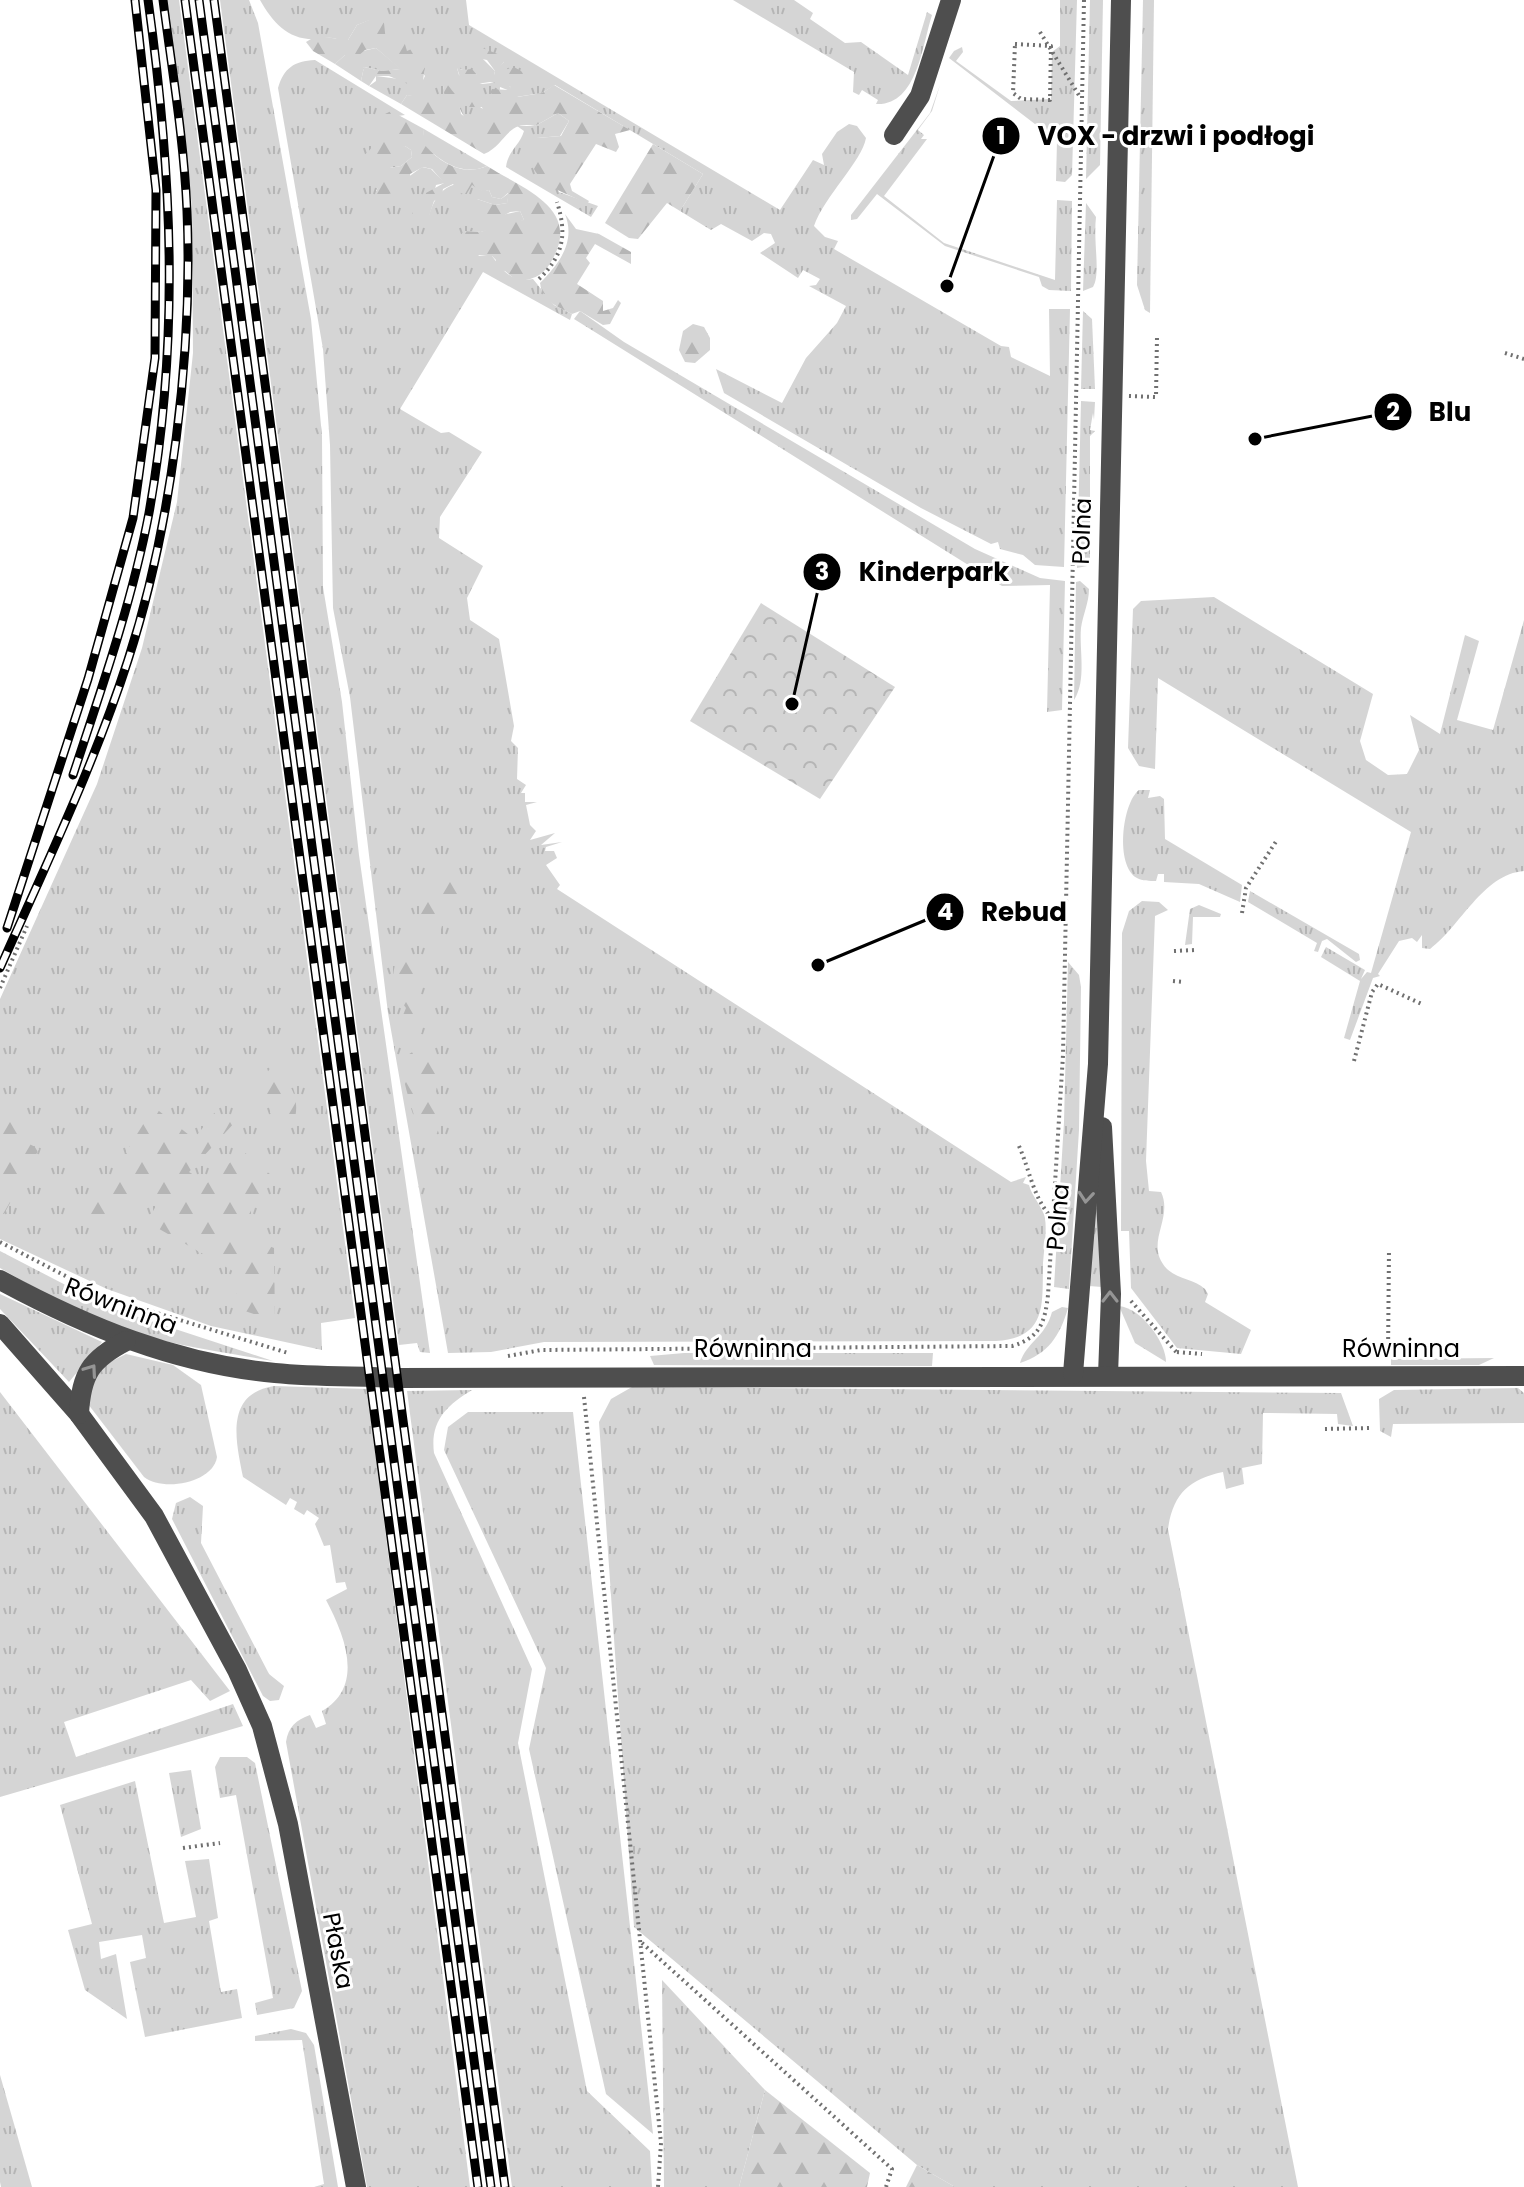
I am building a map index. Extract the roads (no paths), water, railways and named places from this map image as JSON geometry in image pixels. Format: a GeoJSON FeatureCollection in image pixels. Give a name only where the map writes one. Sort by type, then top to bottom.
{"type":"FeatureCollection","features":[{"type":"Feature","properties":{"kind":"street"},"geometry":{"type":"LineString","coordinates":[[894,135],[920,96],[951,0]]}},
{"type":"Feature","properties":{"kind":"street","name":"Polna"},"geometry":{"type":"LineString","coordinates":[[1073,1374],[1098,1064],[1121,0]]}},
{"type":"Feature","properties":{"kind":"street","name":"Polna"},"geometry":{"type":"LineString","coordinates":[[1098,1064],[1111,1294],[1108,1375]]}},
{"type":"Feature","properties":{"kind":"street","name":"Równinna"},"geometry":{"type":"LineString","coordinates":[[0,1280],[62,1313],[126,1341],[218,1365],[275,1373],[397,1378],[1073,1374],[1524,1376]]}},
{"type":"Feature","properties":{"kind":"street","name":"Płaska"},"geometry":{"type":"LineString","coordinates":[[0,1324],[79,1414],[154,1516],[237,1670],[262,1726],[288,1824],[356,2187]]}},
{"type":"Feature","properties":{"kind":"street"},"geometry":{"type":"LineString","coordinates":[[79,1414],[81,1387],[90,1368],[108,1351],[126,1341]]}},
{"type":"Feature","properties":{"kind":"railway"},"geometry":{"type":"LineString","coordinates":[[7,928],[88,679],[133,518],[155,358],[156,190],[135,0]]}},
{"type":"Feature","properties":{"kind":"railway"},"geometry":{"type":"LineString","coordinates":[[73,775],[134,580],[159,448],[169,320],[169,256],[163,129],[148,0]]}},
{"type":"Feature","properties":{"kind":"railway"},"geometry":{"type":"LineString","coordinates":[[0,968],[68,816],[115,699],[143,608],[168,496],[183,379],[188,265],[183,158],[163,0]]}},
{"type":"Feature","properties":{"kind":"railway"},"geometry":{"type":"LineString","coordinates":[[185,0],[478,2187]]}},
{"type":"Feature","properties":{"kind":"railway"},"geometry":{"type":"LineString","coordinates":[[199,0],[491,2187]]}},
{"type":"Feature","properties":{"kind":"railway"},"geometry":{"type":"LineString","coordinates":[[214,0],[505,2187]]}},
{"type":"Feature","properties":{"kind":"place","name":"VOX - drzwi i podłogi"},"geometry":{"type":"Point","coordinates":[947,286]}},
{"type":"Feature","properties":{"kind":"place","name":"Blu"},"geometry":{"type":"Point","coordinates":[1255,439]}},
{"type":"Feature","properties":{"kind":"place","name":"Kinderpark"},"geometry":{"type":"Point","coordinates":[792,704]}},
{"type":"Feature","properties":{"kind":"place","name":"Rebud"},"geometry":{"type":"Point","coordinates":[818,965]}}]}
